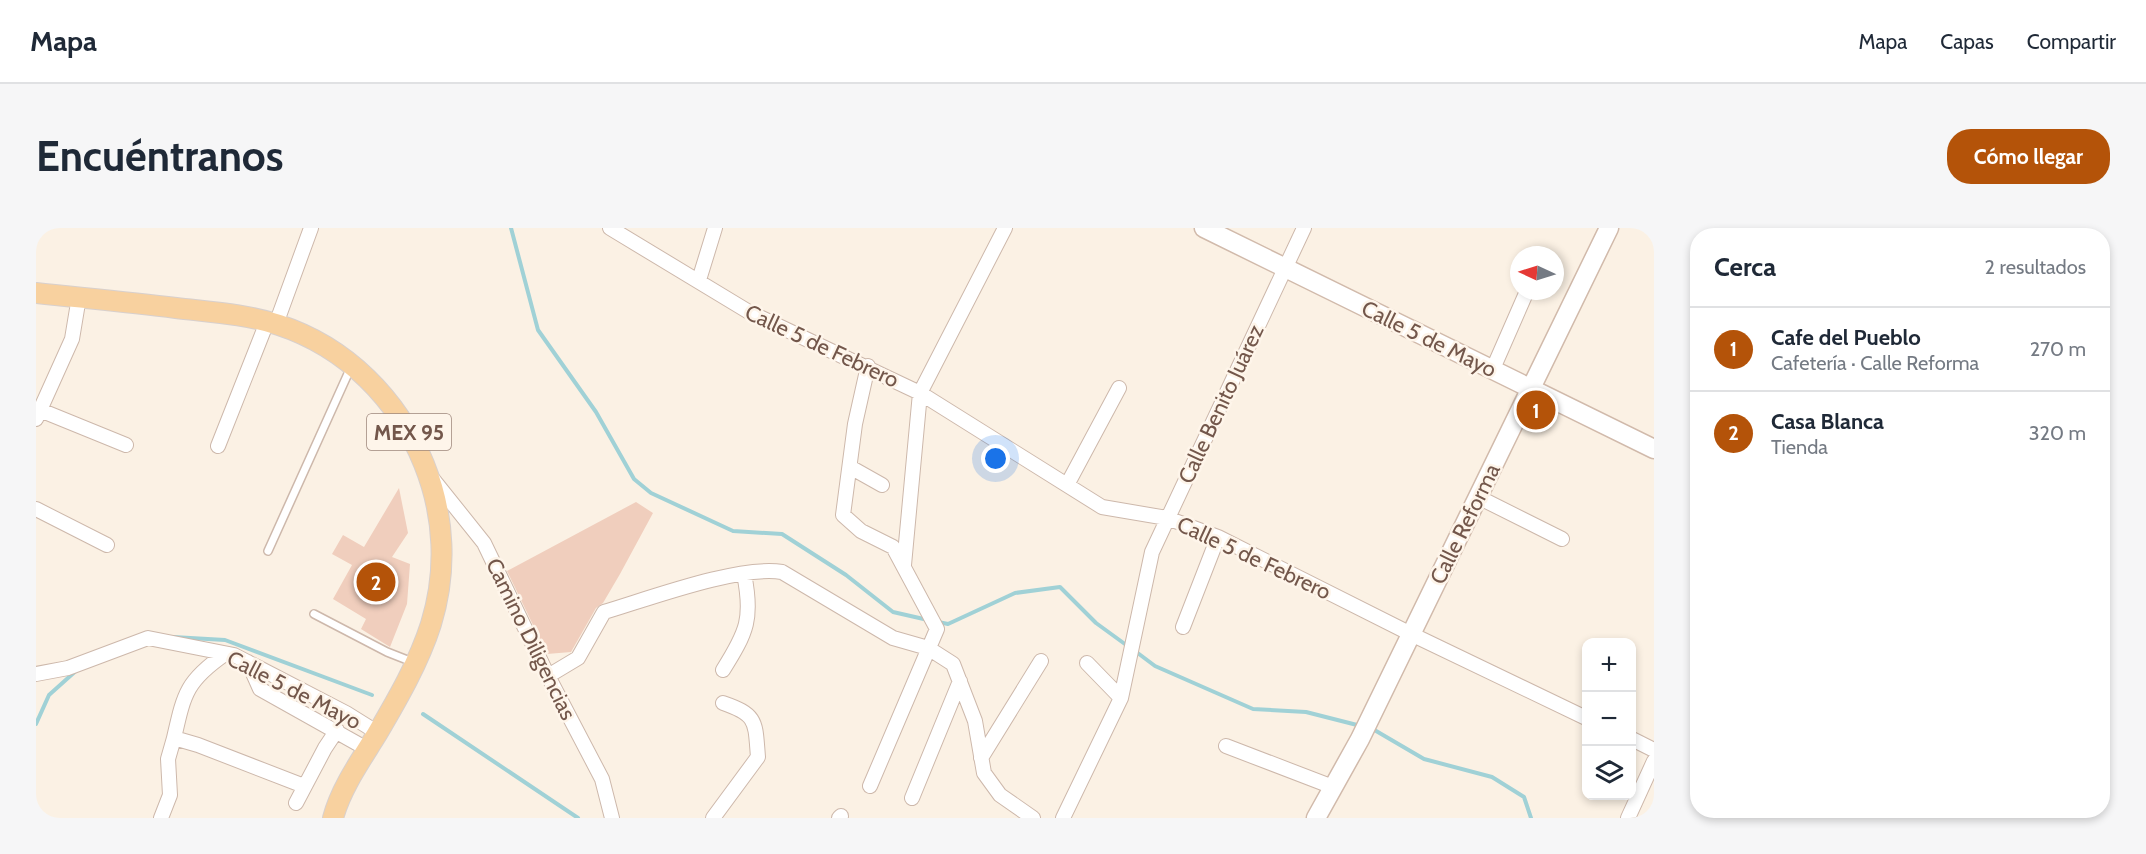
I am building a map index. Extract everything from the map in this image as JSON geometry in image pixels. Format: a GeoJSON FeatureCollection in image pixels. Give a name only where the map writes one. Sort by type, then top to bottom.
{"type":"FeatureCollection","features":[{"type":"Feature","properties":{"kind":"main road","name":"MEX 95"},"geometry":{"type":"LineString","coordinates":[[36,293],[194,310],[272,323],[312,339],[352,365],[369,380],[398,415],[419,452],[428,473],[441,532],[441,573],[430,626],[415,663],[347,784],[333,818]]}},
{"type":"Feature","properties":{"kind":"street"},"geometry":{"type":"LineString","coordinates":[[218,446],[311,228]]}},
{"type":"Feature","properties":{"kind":"street","name":"Calle 5 de Febrero"},"geometry":{"type":"LineString","coordinates":[[610,228],[699,280],[721,297],[782,329],[868,366],[920,393],[1112,511],[1167,518],[1218,537],[1582,716]]}},
{"type":"Feature","properties":{"kind":"street"},"geometry":{"type":"LineString","coordinates":[[699,280],[715,228]]}},
{"type":"Feature","properties":{"kind":"street"},"geometry":{"type":"LineString","coordinates":[[904,566],[920,393],[1005,228]]}},
{"type":"Feature","properties":{"kind":"street","name":"Calle 5 de Mayo"},"geometry":{"type":"LineString","coordinates":[[1204,228],[1654,449]]}},
{"type":"Feature","properties":{"kind":"street","name":"Calle Benito Juárez"},"geometry":{"type":"LineString","coordinates":[[1063,818],[1121,698],[1152,552],[1304,228]]}},
{"type":"Feature","properties":{"kind":"street","name":"Calle Reforma"},"geometry":{"type":"LineString","coordinates":[[1316,818],[1360,739],[1609,228]]}},
{"type":"Feature","properties":{"kind":"street"},"geometry":{"type":"LineString","coordinates":[[79,297],[72,339],[38,414],[126,445]]}},
{"type":"Feature","properties":{"kind":"street"},"geometry":{"type":"LineString","coordinates":[[1492,371],[1523,300]]}},
{"type":"Feature","properties":{"kind":"street"},"geometry":{"type":"LineString","coordinates":[[868,366],[855,424],[842,506],[843,514],[861,531],[893,547],[937,629],[870,786]]}},
{"type":"Feature","properties":{"kind":"street"},"geometry":{"type":"LineString","coordinates":[[1067,485],[1119,388]]}},
{"type":"Feature","properties":{"kind":"street"},"geometry":{"type":"LineString","coordinates":[[850,467],[882,485]]}},
{"type":"Feature","properties":{"kind":"street","name":"Camino Diligencias"},"geometry":{"type":"LineString","coordinates":[[428,473],[484,543],[548,676],[602,779],[612,818]]}},
{"type":"Feature","properties":{"kind":"street"},"geometry":{"type":"LineString","coordinates":[[1478,497],[1562,539]]}},
{"type":"Feature","properties":{"kind":"street"},"geometry":{"type":"LineString","coordinates":[[36,509],[107,545]]}},
{"type":"Feature","properties":{"kind":"street"},"geometry":{"type":"LineString","coordinates":[[1183,627],[1218,537]]}},
{"type":"Feature","properties":{"kind":"street"},"geometry":{"type":"LineString","coordinates":[[548,676],[578,657],[604,612],[685,587],[768,570],[782,572],[893,638],[928,648],[953,664],[975,721],[984,773],[991,787],[1033,818]]}},
{"type":"Feature","properties":{"kind":"street"},"geometry":{"type":"LineString","coordinates":[[723,670],[743,639],[746,628],[750,604],[744,574]]}},
{"type":"Feature","properties":{"kind":"street","name":"Calle 5 de Mayo"},"geometry":{"type":"LineString","coordinates":[[36,674],[68,668],[148,638],[225,654],[248,663],[346,713],[372,741]]}},
{"type":"Feature","properties":{"kind":"street"},"geometry":{"type":"LineString","coordinates":[[161,818],[170,795],[168,759],[183,696],[201,670],[225,654]]}},
{"type":"Feature","properties":{"kind":"street"},"geometry":{"type":"LineString","coordinates":[[981,758],[1041,660]]}},
{"type":"Feature","properties":{"kind":"street"},"geometry":{"type":"LineString","coordinates":[[248,663],[260,689],[338,730],[372,741]]}},
{"type":"Feature","properties":{"kind":"street"},"geometry":{"type":"LineString","coordinates":[[1087,663],[1121,698]]}},
{"type":"Feature","properties":{"kind":"street"},"geometry":{"type":"LineString","coordinates":[[912,798],[960,681]]}},
{"type":"Feature","properties":{"kind":"street"},"geometry":{"type":"LineString","coordinates":[[713,818],[758,757],[755,725],[745,710],[723,703]]}},
{"type":"Feature","properties":{"kind":"street"},"geometry":{"type":"LineString","coordinates":[[296,803],[338,730]]}},
{"type":"Feature","properties":{"kind":"street"},"geometry":{"type":"LineString","coordinates":[[174,738],[304,786]]}},
{"type":"Feature","properties":{"kind":"street"},"geometry":{"type":"LineString","coordinates":[[1636,741],[1654,750]]}},
{"type":"Feature","properties":{"kind":"street"},"geometry":{"type":"LineString","coordinates":[[1226,746],[1333,787]]}},
{"type":"Feature","properties":{"kind":"street"},"geometry":{"type":"LineString","coordinates":[[1628,818],[1654,761]]}},
{"type":"Feature","properties":{"kind":"lane"},"geometry":{"type":"LineString","coordinates":[[268,551],[352,365]]}},
{"type":"Feature","properties":{"kind":"lane"},"geometry":{"type":"LineString","coordinates":[[314,614],[387,652],[415,663]]}},
{"type":"Feature","properties":{"kind":"building"},"geometry":{"type":"Polygon","coordinates":[[[399,488],[408,533],[392,557],[410,564],[407,604],[390,647],[361,629],[366,619],[333,599],[352,565],[332,554],[343,535],[364,547],[399,488]]]}},
{"type":"Feature","properties":{"kind":"building"},"geometry":{"type":"Polygon","coordinates":[[[636,502],[653,513],[620,574],[603,603],[596,608],[571,652],[547,654],[507,571],[636,502]]]}},
{"type":"Feature","properties":{"kind":"waterway"},"geometry":{"type":"LineString","coordinates":[[511,228],[538,330],[596,412],[634,479],[651,493],[733,531],[782,534],[846,575],[893,612],[928,620]]}},
{"type":"Feature","properties":{"kind":"waterway"},"geometry":{"type":"LineString","coordinates":[[938,622],[948,624],[1015,593],[1060,587],[1096,623],[1129,647]]}},
{"type":"Feature","properties":{"kind":"waterway"},"geometry":{"type":"LineString","coordinates":[[173,637],[225,640],[372,695]]}},
{"type":"Feature","properties":{"kind":"waterway"},"geometry":{"type":"LineString","coordinates":[[1135,651],[1155,666],[1253,709],[1306,712],[1361,726]]}},
{"type":"Feature","properties":{"kind":"waterway"},"geometry":{"type":"LineString","coordinates":[[36,724],[49,695],[78,669]]}},
{"type":"Feature","properties":{"kind":"waterway"},"geometry":{"type":"LineString","coordinates":[[423,714],[578,818]]}},
{"type":"Feature","properties":{"kind":"waterway"},"geometry":{"type":"LineString","coordinates":[[1371,728],[1424,759],[1492,777],[1524,797],[1531,818]]}},
{"type":"Feature","properties":{"kind":"place","name":"Cafe del Pueblo"},"geometry":{"type":"Point","coordinates":[1536,410]}},
{"type":"Feature","properties":{"kind":"place","name":"Casa Blanca"},"geometry":{"type":"Point","coordinates":[376,582]}}]}
